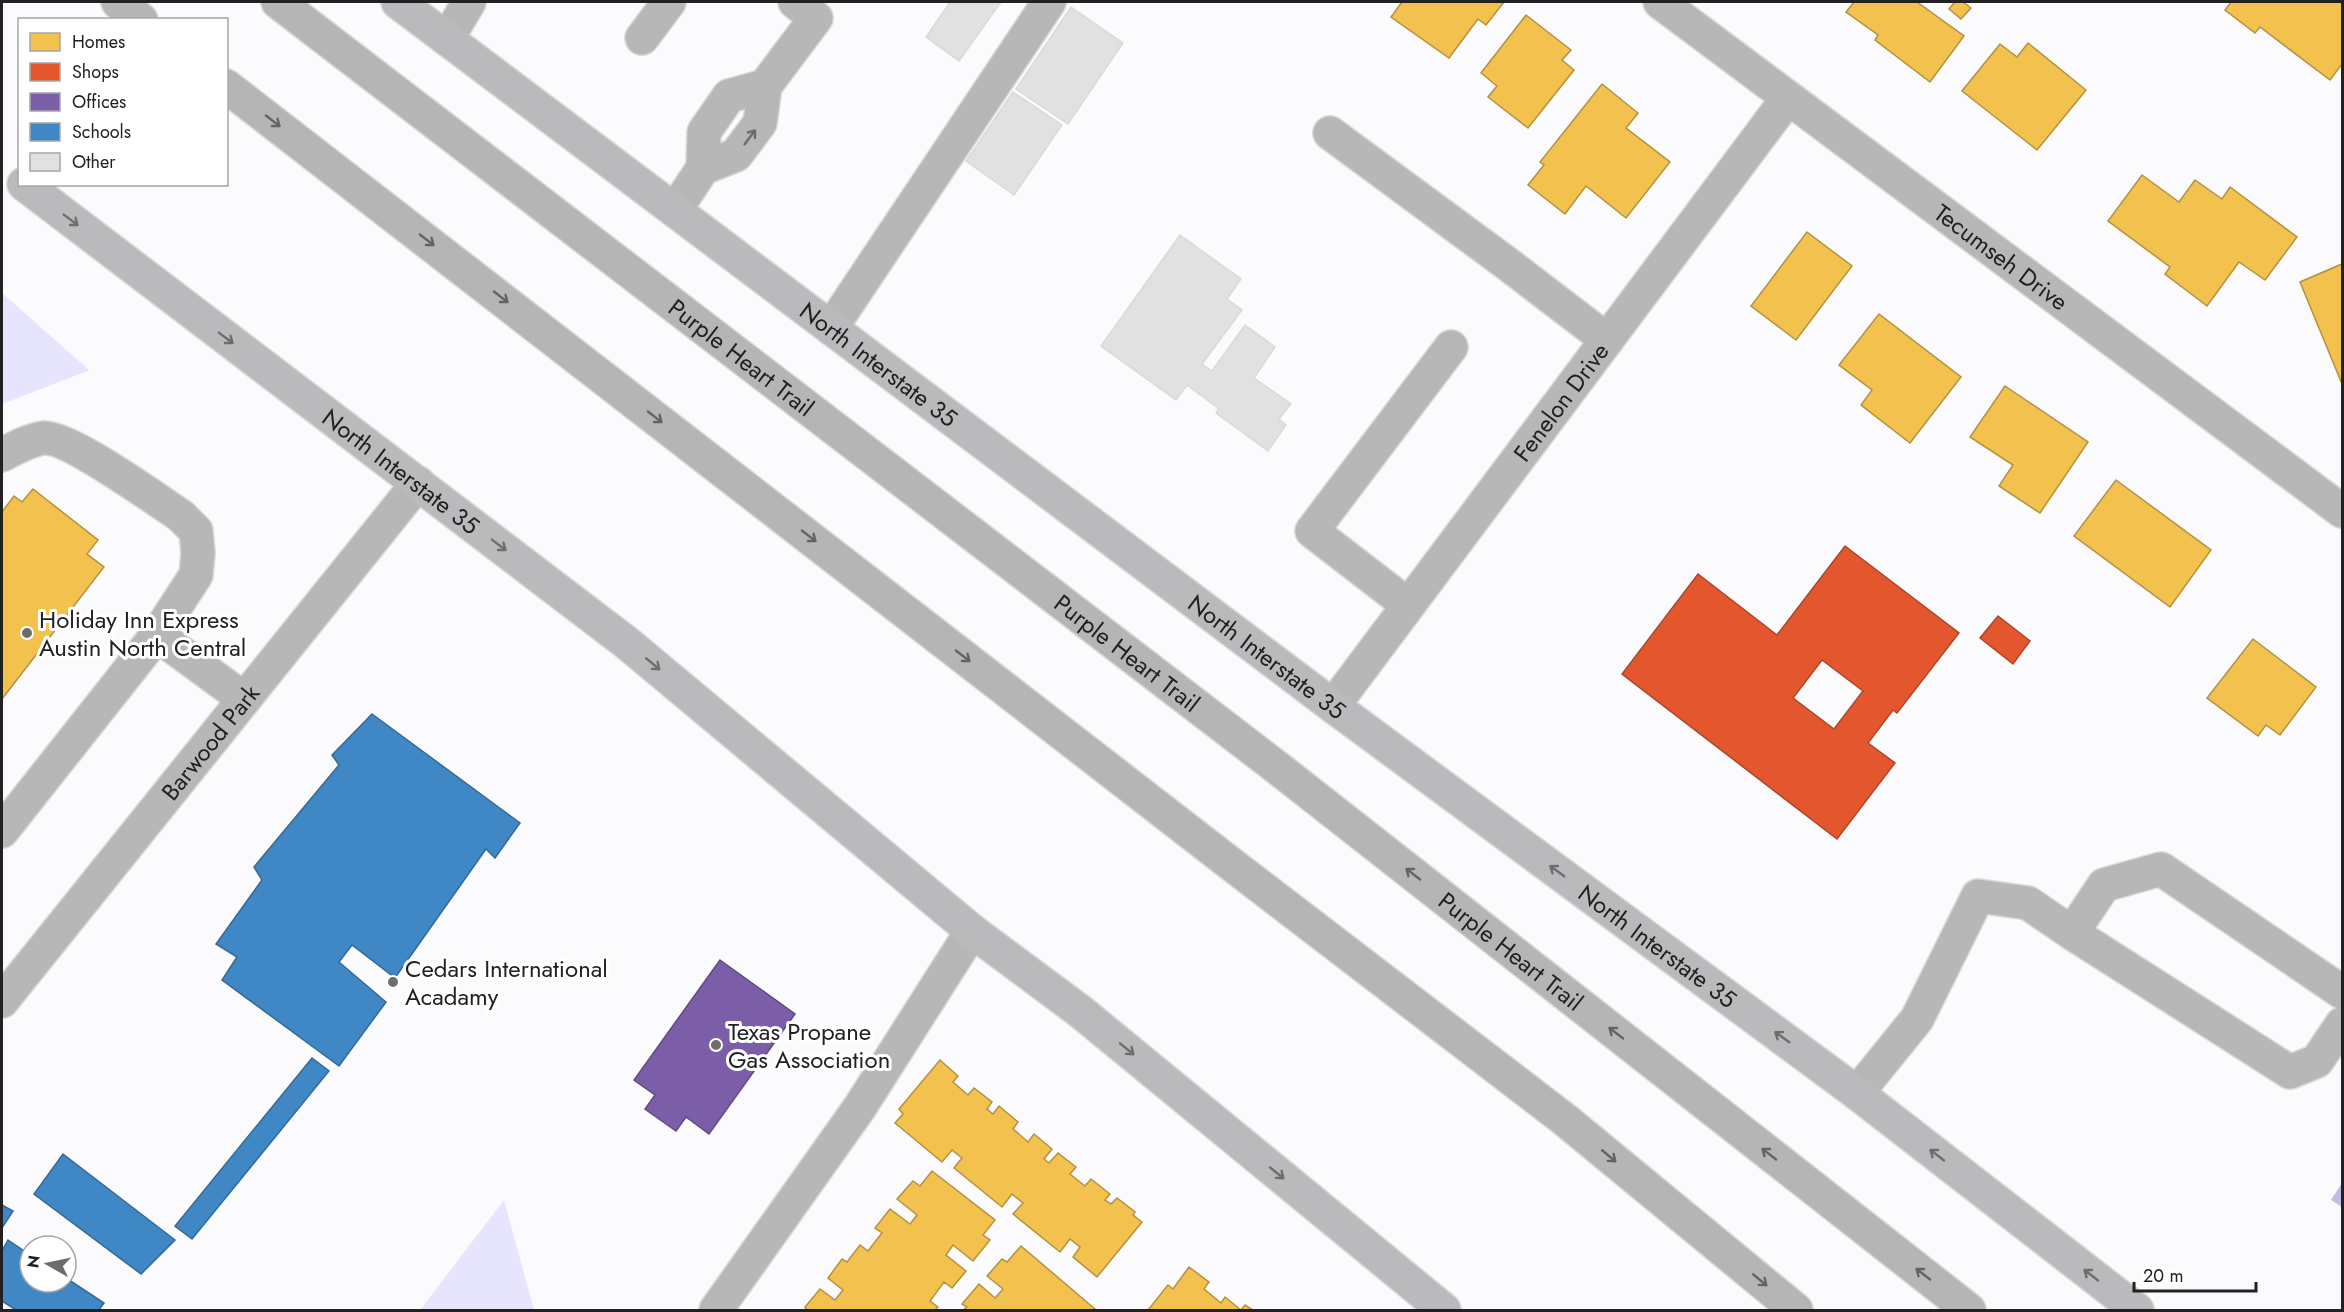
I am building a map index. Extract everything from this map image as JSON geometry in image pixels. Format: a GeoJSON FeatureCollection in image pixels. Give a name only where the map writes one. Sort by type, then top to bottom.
{"type":"FeatureCollection","features":[{"type":"Feature","properties":{"kind":"highway"},"geometry":{"type":"LineString","coordinates":[[118,2],[138,18]]}},
{"type":"Feature","properties":{"kind":"highway","name":"Purple Heart Trail"},"geometry":{"type":"LineString","coordinates":[[278,2],[1279,769],[1969,1311]]}},
{"type":"Feature","properties":{"kind":"highway"},"geometry":{"type":"LineString","coordinates":[[228,88],[1564,1119],[1796,1311]]}},
{"type":"Feature","properties":{"kind":"main road","name":"North Interstate 35"},"geometry":{"type":"LineString","coordinates":[[398,2],[1333,706],[1857,1093],[2137,1311]]}},
{"type":"Feature","properties":{"kind":"main road"},"geometry":{"type":"LineString","coordinates":[[2,167],[18,179]]}},
{"type":"Feature","properties":{"kind":"main road","name":"North Interstate 35"},"geometry":{"type":"LineString","coordinates":[[27,186],[627,643],[972,931],[1082,1012],[1444,1311]]}},
{"type":"Feature","properties":{"kind":"street"},"geometry":{"type":"LineString","coordinates":[[447,39],[469,2]]}},
{"type":"Feature","properties":{"kind":"street"},"geometry":{"type":"LineString","coordinates":[[642,38],[669,2]]}},
{"type":"Feature","properties":{"kind":"street"},"geometry":{"type":"LineString","coordinates":[[675,210],[703,168],[736,155],[760,123],[765,87],[816,18],[795,2]]}},
{"type":"Feature","properties":{"kind":"street"},"geometry":{"type":"LineString","coordinates":[[831,328],[1049,2]]}},
{"type":"Feature","properties":{"kind":"street","name":"Tecumseh Drive"},"geometry":{"type":"LineString","coordinates":[[1660,2],[2343,511]]}},
{"type":"Feature","properties":{"kind":"street","name":"Fenelon Drive"},"geometry":{"type":"LineString","coordinates":[[1333,706],[1788,98]]}},
{"type":"Feature","properties":{"kind":"street"},"geometry":{"type":"LineString","coordinates":[[1330,134],[1607,340]]}},
{"type":"Feature","properties":{"kind":"street"},"geometry":{"type":"LineString","coordinates":[[1408,605],[1312,531],[1451,347]]}},
{"type":"Feature","properties":{"kind":"street"},"geometry":{"type":"LineString","coordinates":[[2,455],[22,444],[46,438],[71,446],[181,516],[196,531],[198,553],[196,575],[157,635],[2,831]]}},
{"type":"Feature","properties":{"kind":"street","name":"Barwood Park"},"geometry":{"type":"LineString","coordinates":[[2,1001],[418,483]]}},
{"type":"Feature","properties":{"kind":"street"},"geometry":{"type":"LineString","coordinates":[[157,635],[244,699]]}},
{"type":"Feature","properties":{"kind":"street"},"geometry":{"type":"LineString","coordinates":[[2072,933],[2104,885],[2161,869],[2343,992]]}},
{"type":"Feature","properties":{"kind":"street"},"geometry":{"type":"LineString","coordinates":[[1857,1093],[1917,1018],[1978,896],[2028,903],[2290,1072],[2317,1061],[2343,1024]]}},
{"type":"Feature","properties":{"kind":"street"},"geometry":{"type":"LineString","coordinates":[[716,1311],[860,1107],[972,931]]}},
{"type":"Feature","properties":{"kind":"shaded area"},"geometry":{"type":"Polygon","coordinates":[[[2,293],[89,370],[90,370],[2,404],[2,293]]]}},
{"type":"Feature","properties":{"kind":"shaded area"},"geometry":{"type":"Polygon","coordinates":[[[2342,1183],[2342,1207],[2331,1200],[2342,1183]]]}},
{"type":"Feature","properties":{"kind":"shaded area"},"geometry":{"type":"Polygon","coordinates":[[[504,1200],[534,1310],[420,1310],[504,1200]]]}},
{"type":"Feature","properties":{"kind":"building: Homes"},"geometry":{"type":"Polygon","coordinates":[[[1402,2],[1504,2],[1486,25],[1478,19],[1449,58],[1391,17],[1402,2]]]}},
{"type":"Feature","properties":{"kind":"building: Homes"},"geometry":{"type":"Polygon","coordinates":[[[1854,2],[1917,2],[1964,36],[1930,82],[1875,40],[1878,35],[1846,12],[1854,2]]]}},
{"type":"Feature","properties":{"kind":"building: Homes"},"geometry":{"type":"Polygon","coordinates":[[[1955,2],[1963,2],[1971,8],[1961,19],[1949,9],[1955,2]]]}},
{"type":"Feature","properties":{"kind":"building: Homes"},"geometry":{"type":"Polygon","coordinates":[[[2231,2],[2342,2],[2342,64],[2330,80],[2260,27],[2255,33],[2225,10],[2231,2]]]}},
{"type":"Feature","properties":{"kind":"building: Homes"},"geometry":{"type":"Polygon","coordinates":[[[1526,15],[1571,50],[1562,60],[1574,70],[1528,128],[1488,97],[1497,86],[1481,73],[1526,15]]]}},
{"type":"Feature","properties":{"kind":"building: Homes"},"geometry":{"type":"Polygon","coordinates":[[[2028,43],[2086,90],[2037,150],[1962,91],[2000,44],[2017,57],[2028,43]]]}},
{"type":"Feature","properties":{"kind":"building: Homes"},"geometry":{"type":"Polygon","coordinates":[[[1602,84],[1638,113],[1626,128],[1670,162],[1626,218],[1586,186],[1565,214],[1528,185],[1544,165],[1540,162],[1602,84]]]}},
{"type":"Feature","properties":{"kind":"building: Homes"},"geometry":{"type":"Polygon","coordinates":[[[2142,175],[2179,202],[2195,180],[2222,199],[2230,187],[2297,237],[2265,280],[2239,262],[2207,306],[2165,274],[2170,267],[2108,221],[2142,175]]]}},
{"type":"Feature","properties":{"kind":"building: Homes"},"geometry":{"type":"Polygon","coordinates":[[[1807,232],[1852,266],[1796,340],[1751,306],[1807,232]]]}},
{"type":"Feature","properties":{"kind":"building: Homes"},"geometry":{"type":"Polygon","coordinates":[[[2342,264],[2342,384],[2300,282],[2342,264]]]}},
{"type":"Feature","properties":{"kind":"building: Homes"},"geometry":{"type":"Polygon","coordinates":[[[1879,314],[1961,377],[1910,443],[1861,405],[1872,390],[1839,365],[1879,314]]]}},
{"type":"Feature","properties":{"kind":"building: Homes"},"geometry":{"type":"Polygon","coordinates":[[[2005,386],[2088,442],[2040,513],[1999,486],[2013,465],[1970,437],[2005,386]]]}},
{"type":"Feature","properties":{"kind":"building: Homes"},"geometry":{"type":"Polygon","coordinates":[[[2116,480],[2211,550],[2170,607],[2074,536],[2116,480]]]}},
{"type":"Feature","properties":{"kind":"building: Homes","name":"Holiday Inn Express Austin North Central"},"geometry":{"type":"Polygon","coordinates":[[[33,489],[98,540],[87,554],[104,567],[2,699],[2,512],[14,496],[22,502],[33,489]]]}},
{"type":"Feature","properties":{"kind":"building: Homes"},"geometry":{"type":"Polygon","coordinates":[[[2253,639],[2316,687],[2280,735],[2266,725],[2258,736],[2207,698],[2253,639]]]}},
{"type":"Feature","properties":{"kind":"building: Homes"},"geometry":{"type":"Polygon","coordinates":[[[940,1060],[958,1076],[953,1082],[968,1095],[974,1088],[992,1102],[987,1109],[993,1114],[999,1106],[1018,1122],[1013,1129],[1028,1142],[1034,1134],[1052,1149],[1044,1159],[1049,1163],[1058,1153],[1076,1167],[1070,1174],[1085,1186],[1091,1179],[1110,1194],[1105,1200],[1111,1204],[1117,1198],[1135,1212],[1133,1215],[1142,1222],[1097,1277],[1073,1257],[1080,1247],[1070,1239],[1060,1252],[1013,1214],[1023,1203],[1012,1194],[1002,1207],[954,1168],[962,1158],[952,1150],[942,1162],[895,1123],[903,1114],[899,1109],[940,1060]]]}},
{"type":"Feature","properties":{"kind":"building: Homes"},"geometry":{"type":"Polygon","coordinates":[[[932,1171],[995,1220],[983,1235],[990,1240],[973,1261],[953,1245],[946,1255],[966,1271],[952,1288],[944,1282],[930,1301],[938,1307],[935,1310],[807,1310],[805,1307],[820,1289],[835,1300],[843,1290],[828,1278],[842,1259],[847,1262],[860,1245],[868,1251],[882,1233],[875,1228],[890,1209],[910,1224],[917,1215],[897,1199],[913,1181],[920,1186],[932,1171]]]}},
{"type":"Feature","properties":{"kind":"building: Homes"},"geometry":{"type":"Polygon","coordinates":[[[1021,1246],[1095,1309],[963,1310],[967,1307],[962,1304],[979,1284],[995,1298],[1003,1289],[987,1276],[1002,1259],[1007,1262],[1021,1246]]]}},
{"type":"Feature","properties":{"kind":"building: Homes"},"geometry":{"type":"Polygon","coordinates":[[[1189,1267],[1209,1282],[1204,1289],[1221,1303],[1225,1297],[1241,1310],[1148,1310],[1168,1285],[1173,1289],[1189,1267]]]}},
{"type":"Feature","properties":{"kind":"building: Homes"},"geometry":{"type":"Polygon","coordinates":[[[1245,1305],[1253,1310],[1241,1310],[1245,1305]]]}},
{"type":"Feature","properties":{"kind":"building: Shops"},"geometry":{"type":"Polygon","coordinates":[[[1845,546],[1959,633],[1897,713],[1893,710],[1868,743],[1895,763],[1837,839],[1622,674],[1698,574],[1777,635],[1845,546]],[[1822,660],[1793,698],[1834,729],[1863,691],[1822,660]]]}},
{"type":"Feature","properties":{"kind":"building: Shops"},"geometry":{"type":"Polygon","coordinates":[[[1998,616],[2030,641],[2013,664],[1980,638],[1998,616]]]}},
{"type":"Feature","properties":{"kind":"building: Offices","name":"Texas Propane Gas Association"},"geometry":{"type":"Polygon","coordinates":[[[720,960],[795,1014],[709,1134],[686,1117],[676,1131],[645,1109],[655,1095],[634,1080],[720,960]]]}},
{"type":"Feature","properties":{"kind":"building: Schools"},"geometry":{"type":"Polygon","coordinates":[[[372,714],[520,823],[495,858],[486,849],[395,978],[352,945],[339,962],[386,1002],[339,1066],[222,980],[237,957],[216,944],[262,880],[254,867],[339,765],[332,755],[372,714]]]}},
{"type":"Feature","properties":{"kind":"building: Schools"},"geometry":{"type":"Polygon","coordinates":[[[312,1058],[329,1071],[192,1239],[175,1226],[312,1058]]]}},
{"type":"Feature","properties":{"kind":"building: Schools"},"geometry":{"type":"Polygon","coordinates":[[[63,1154],[175,1240],[141,1274],[34,1194],[63,1154]]]}},
{"type":"Feature","properties":{"kind":"building: Schools"},"geometry":{"type":"Polygon","coordinates":[[[2,1205],[13,1211],[2,1228],[2,1205]]]}},
{"type":"Feature","properties":{"kind":"building: Schools"},"geometry":{"type":"Polygon","coordinates":[[[8,1240],[18,1247],[18,1294],[78,1294],[78,1286],[104,1303],[99,1310],[16,1310],[2,1301],[2,1251],[8,1240]]]}},
{"type":"Feature","properties":{"kind":"building: Other"},"geometry":{"type":"Polygon","coordinates":[[[950,2],[1001,2],[959,61],[926,37],[950,2]]]}},
{"type":"Feature","properties":{"kind":"building: Other"},"geometry":{"type":"Polygon","coordinates":[[[1071,7],[1123,43],[1068,124],[1016,89],[1071,7]]]}},
{"type":"Feature","properties":{"kind":"building: Other"},"geometry":{"type":"Polygon","coordinates":[[[1013,92],[1062,125],[1014,195],[966,161],[1013,92]]]}},
{"type":"Feature","properties":{"kind":"building: Other"},"geometry":{"type":"Polygon","coordinates":[[[1180,235],[1241,279],[1227,299],[1242,310],[1202,364],[1212,371],[1245,325],[1275,347],[1254,378],[1291,404],[1279,419],[1286,425],[1268,451],[1216,413],[1219,409],[1187,385],[1176,400],[1101,346],[1180,235]]]}},
{"type":"Feature","properties":{"kind":"place","name":"Holiday Inn Express Austin North Central"},"geometry":{"type":"Point","coordinates":[27,633]}},
{"type":"Feature","properties":{"kind":"place","name":"Cedars International Acadamy"},"geometry":{"type":"Point","coordinates":[393,982]}},
{"type":"Feature","properties":{"kind":"place","name":"Texas Propane Gas Association"},"geometry":{"type":"Point","coordinates":[716,1045]}}]}
